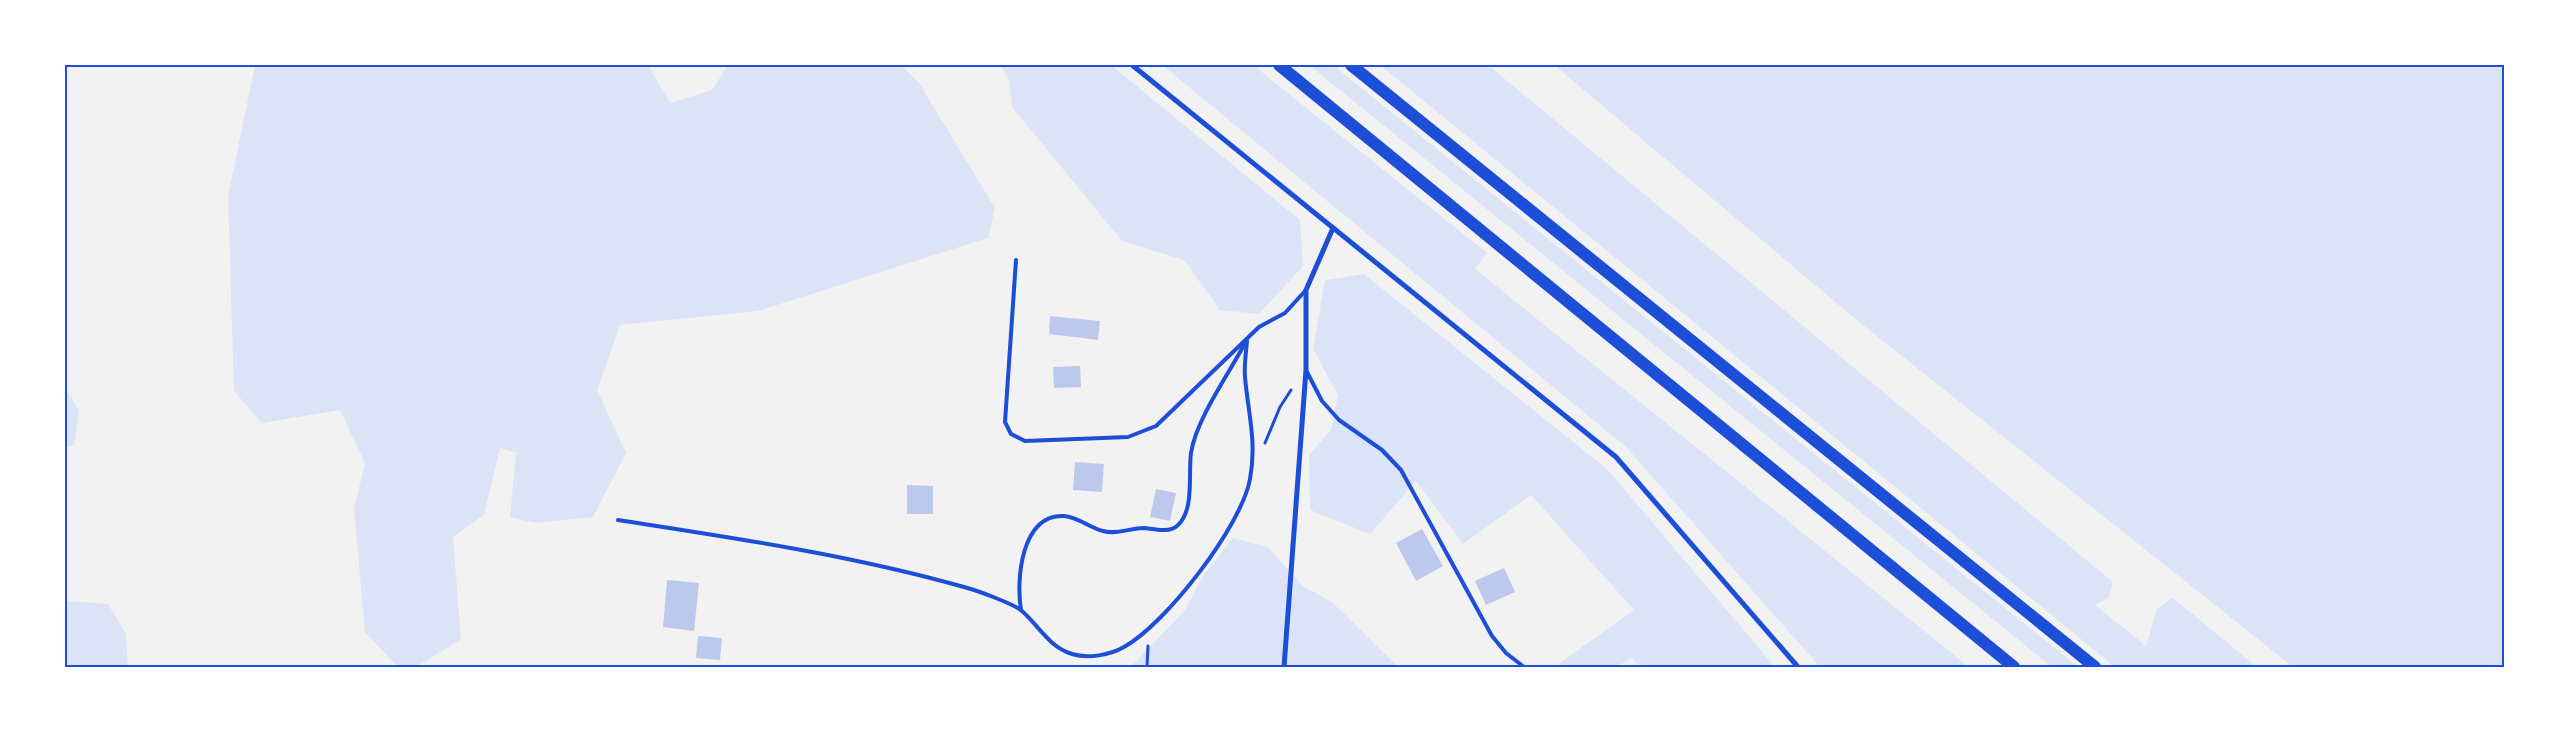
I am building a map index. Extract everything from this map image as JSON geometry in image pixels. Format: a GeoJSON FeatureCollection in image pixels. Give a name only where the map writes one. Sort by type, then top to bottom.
{"type":"FeatureCollection","features":[{"type":"Feature","properties":{"kind":"main road"},"geometry":{"type":"LineString","coordinates":[[1279,65],[2014,667]]}},
{"type":"Feature","properties":{"kind":"main road"},"geometry":{"type":"LineString","coordinates":[[1351,65],[2095,667]]}},
{"type":"Feature","properties":{"kind":"street"},"geometry":{"type":"LineString","coordinates":[[1132,65],[1616,457],[1798,667]]}},
{"type":"Feature","properties":{"kind":"street"},"geometry":{"type":"LineString","coordinates":[[1284,667],[1306,370],[1306,290],[1333,228]]}},
{"type":"Feature","properties":{"kind":"lane"},"geometry":{"type":"LineString","coordinates":[[1016,260],[1005,422],[1011,434],[1025,441],[1128,437],[1156,426],[1259,327],[1286,313],[1306,290]]}},
{"type":"Feature","properties":{"kind":"lane"},"geometry":{"type":"LineString","coordinates":[[1021,610],[1018,592],[1027,542],[1034,530],[1047,519],[1064,516],[1103,532],[1123,532],[1141,528],[1166,530],[1177,527],[1184,517],[1192,484],[1191,454],[1199,427],[1246,341]]}},
{"type":"Feature","properties":{"kind":"lane"},"geometry":{"type":"LineString","coordinates":[[618,520],[793,548],[966,587],[1021,610],[1045,638],[1072,654],[1096,656],[1123,648],[1147,630],[1188,585],[1223,540],[1243,506],[1251,478],[1254,430],[1245,375],[1246,341]]}},
{"type":"Feature","properties":{"kind":"lane"},"geometry":{"type":"LineString","coordinates":[[1306,370],[1322,401],[1339,420],[1382,450],[1401,470],[1492,636],[1506,653],[1524,667]]}},
{"type":"Feature","properties":{"kind":"path"},"geometry":{"type":"LineString","coordinates":[[1262,451],[1280,407],[1306,370]]}},
{"type":"Feature","properties":{"kind":"path"},"geometry":{"type":"LineString","coordinates":[[1147,630],[1147,667]]}},
{"type":"Feature","properties":{"kind":"shaded area"},"geometry":{"type":"Polygon","coordinates":[[[255,65],[648,65],[670,103],[712,90],[728,65],[901,65],[919,83],[995,208],[988,238],[758,311],[620,325],[597,390],[626,453],[593,517],[535,523],[510,517],[516,453],[500,448],[484,515],[453,537],[461,639],[416,667],[398,667],[365,632],[354,509],[365,463],[340,410],[262,423],[234,391],[228,196],[255,65]]]}},
{"type":"Feature","properties":{"kind":"shaded area"},"geometry":{"type":"Polygon","coordinates":[[[1001,65],[1111,65],[1300,220],[1303,266],[1259,314],[1220,310],[1184,260],[1122,241],[1012,107],[1009,81],[1001,65]]]}},
{"type":"Feature","properties":{"kind":"shaded area"},"geometry":{"type":"Polygon","coordinates":[[[1162,65],[1253,65],[1487,253],[1475,269],[1969,667],[1820,667],[1626,447],[1162,65]]]}},
{"type":"Feature","properties":{"kind":"shaded area"},"geometry":{"type":"Polygon","coordinates":[[[1309,65],[1333,65],[2078,667],[2052,667],[1309,65]]]}},
{"type":"Feature","properties":{"kind":"shaded area"},"geometry":{"type":"Polygon","coordinates":[[[1380,65],[1488,65],[2113,582],[2109,597],[2095,605],[2146,646],[2157,609],[2173,598],[2257,667],[2115,667],[1380,65]]]}},
{"type":"Feature","properties":{"kind":"shaded area"},"geometry":{"type":"Polygon","coordinates":[[[1554,65],[2504,65],[2504,667],[2293,667],[1859,322],[1554,65]]]}},
{"type":"Feature","properties":{"kind":"shaded area"},"geometry":{"type":"Polygon","coordinates":[[[1364,274],[1607,469],[1775,667],[1641,667],[1632,658],[1616,667],[1563,667],[1560,663],[1634,610],[1531,495],[1463,544],[1416,481],[1370,534],[1310,510],[1309,455],[1331,430],[1338,395],[1313,349],[1325,280],[1364,274]]]}},
{"type":"Feature","properties":{"kind":"shaded area"},"geometry":{"type":"Polygon","coordinates":[[[65,388],[79,410],[74,446],[65,446],[65,388]]]}},
{"type":"Feature","properties":{"kind":"shaded area"},"geometry":{"type":"Polygon","coordinates":[[[1233,538],[1268,547],[1303,586],[1332,602],[1398,667],[1131,667],[1185,610],[1203,576],[1233,538]]]}},
{"type":"Feature","properties":{"kind":"shaded area"},"geometry":{"type":"Polygon","coordinates":[[[65,601],[108,604],[126,634],[128,667],[65,667],[65,601]]]}},
{"type":"Feature","properties":{"kind":"building"},"geometry":{"type":"Polygon","coordinates":[[[1050,316],[1100,321],[1098,340],[1049,334],[1050,316]]]}},
{"type":"Feature","properties":{"kind":"building"},"geometry":{"type":"Polygon","coordinates":[[[1080,366],[1081,387],[1054,388],[1053,367],[1080,366]]]}},
{"type":"Feature","properties":{"kind":"building"},"geometry":{"type":"Polygon","coordinates":[[[1075,462],[1104,464],[1102,492],[1073,490],[1075,462]]]}},
{"type":"Feature","properties":{"kind":"building"},"geometry":{"type":"Polygon","coordinates":[[[907,485],[933,486],[933,514],[907,514],[907,485]]]}},
{"type":"Feature","properties":{"kind":"building"},"geometry":{"type":"Polygon","coordinates":[[[1156,489],[1176,493],[1170,521],[1150,517],[1156,489]]]}},
{"type":"Feature","properties":{"kind":"building"},"geometry":{"type":"Polygon","coordinates":[[[1422,529],[1443,566],[1416,581],[1396,543],[1422,529]]]}},
{"type":"Feature","properties":{"kind":"building"},"geometry":{"type":"Polygon","coordinates":[[[1504,568],[1515,592],[1486,605],[1475,581],[1504,568]]]}},
{"type":"Feature","properties":{"kind":"building"},"geometry":{"type":"Polygon","coordinates":[[[667,580],[699,583],[694,631],[663,627],[667,580]]]}},
{"type":"Feature","properties":{"kind":"building"},"geometry":{"type":"Polygon","coordinates":[[[698,636],[722,638],[720,660],[696,658],[698,636]]]}}]}
